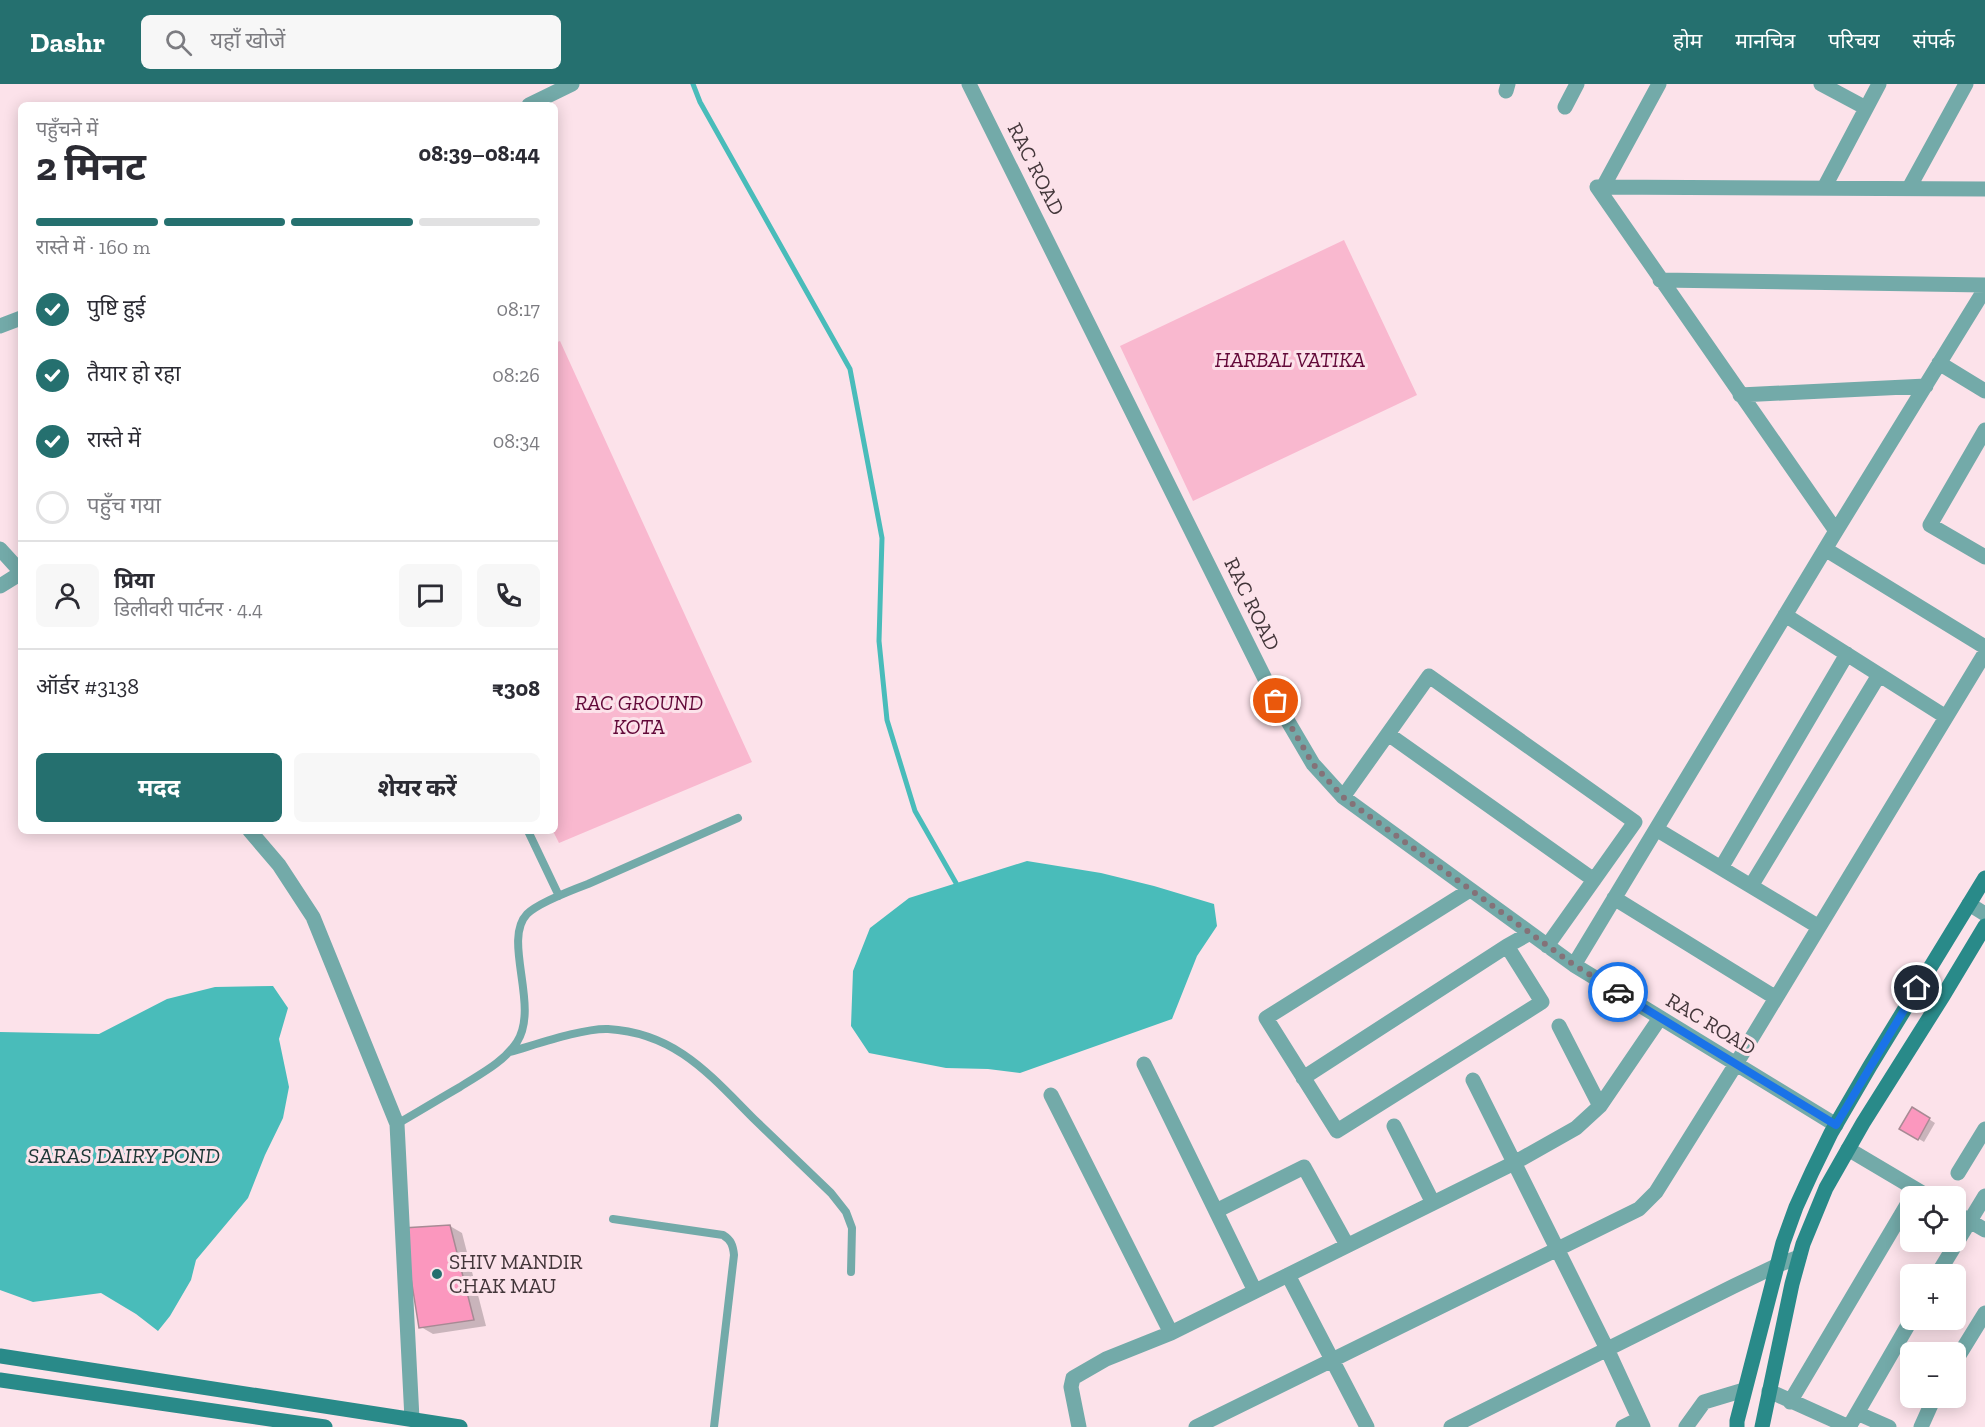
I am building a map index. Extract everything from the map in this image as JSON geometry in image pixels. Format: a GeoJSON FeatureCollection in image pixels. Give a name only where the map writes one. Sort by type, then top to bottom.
{"type":"FeatureCollection","features":[{"type":"Feature","properties":{"kind":"street"},"geometry":{"type":"LineString","coordinates":[[535,102],[572,84]]}},
{"type":"Feature","properties":{"kind":"street","name":"RAC ROAD"},"geometry":{"type":"LineString","coordinates":[[969,84],[1276,701],[1313,764],[1343,797],[1574,965],[1836,1125]]}},
{"type":"Feature","properties":{"kind":"street"},"geometry":{"type":"LineString","coordinates":[[1564,108],[1577,84]]}},
{"type":"Feature","properties":{"kind":"street"},"geometry":{"type":"LineString","coordinates":[[1603,187],[1659,84]]}},
{"type":"Feature","properties":{"kind":"street"},"geometry":{"type":"LineString","coordinates":[[1821,84],[1866,108]]}},
{"type":"Feature","properties":{"kind":"street"},"geometry":{"type":"LineString","coordinates":[[1824,188],[1879,84]]}},
{"type":"Feature","properties":{"kind":"street"},"geometry":{"type":"LineString","coordinates":[[1909,188],[1966,84]]}},
{"type":"Feature","properties":{"kind":"street"},"geometry":{"type":"LineString","coordinates":[[1836,531],[1597,187],[1985,189]]}},
{"type":"Feature","properties":{"kind":"street"},"geometry":{"type":"LineString","coordinates":[[1574,965],[1985,287],[1660,280]]}},
{"type":"Feature","properties":{"kind":"street"},"geometry":{"type":"LineString","coordinates":[[0,326],[18,319]]}},
{"type":"Feature","properties":{"kind":"street"},"geometry":{"type":"LineString","coordinates":[[1939,363],[1985,391]]}},
{"type":"Feature","properties":{"kind":"street"},"geometry":{"type":"LineString","coordinates":[[1740,395],[1926,386]]}},
{"type":"Feature","properties":{"kind":"street"},"geometry":{"type":"LineString","coordinates":[[1985,430],[1930,525],[1985,557]]}},
{"type":"Feature","properties":{"kind":"street"},"geometry":{"type":"LineString","coordinates":[[0,549],[18,566]]}},
{"type":"Feature","properties":{"kind":"street"},"geometry":{"type":"LineString","coordinates":[[1825,549],[1985,647]]}},
{"type":"Feature","properties":{"kind":"street"},"geometry":{"type":"LineString","coordinates":[[0,586],[18,570]]}},
{"type":"Feature","properties":{"kind":"street"},"geometry":{"type":"LineString","coordinates":[[1785,615],[1946,717]]}},
{"type":"Feature","properties":{"kind":"street"},"geometry":{"type":"LineString","coordinates":[[1196,1427],[1639,1209],[1656,1192],[1736,1064],[1985,653]]}},
{"type":"Feature","properties":{"kind":"street"},"geometry":{"type":"LineString","coordinates":[[1721,868],[1847,654]]}},
{"type":"Feature","properties":{"kind":"street"},"geometry":{"type":"LineString","coordinates":[[1750,885],[1879,675]]}},
{"type":"Feature","properties":{"kind":"street"},"geometry":{"type":"LineString","coordinates":[[1343,797],[1429,676],[1626,815],[1635,822],[1547,946]]}},
{"type":"Feature","properties":{"kind":"street"},"geometry":{"type":"LineString","coordinates":[[1388,734],[1594,880]]}},
{"type":"Feature","properties":{"kind":"street"},"geometry":{"type":"LineString","coordinates":[[1656,829],[1819,927]]}},
{"type":"Feature","properties":{"kind":"street"},"geometry":{"type":"LineString","coordinates":[[253,834],[279,865],[313,917],[397,1124],[412,1419]]}},
{"type":"Feature","properties":{"kind":"street"},"geometry":{"type":"LineString","coordinates":[[1737,1427],[1744,1390],[1796,1207],[1836,1125],[1985,878]]}},
{"type":"Feature","properties":{"kind":"street"},"geometry":{"type":"LineString","coordinates":[[1470,890],[1266,1018],[1337,1131],[1542,1002],[1507,946]]}},
{"type":"Feature","properties":{"kind":"street"},"geometry":{"type":"LineString","coordinates":[[1614,898],[1776,998]]}},
{"type":"Feature","properties":{"kind":"street"},"geometry":{"type":"LineString","coordinates":[[1969,904],[1985,914]]}},
{"type":"Feature","properties":{"kind":"street"},"geometry":{"type":"LineString","coordinates":[[1762,1427],[1799,1257],[1826,1188],[1985,926]]}},
{"type":"Feature","properties":{"kind":"street"},"geometry":{"type":"LineString","coordinates":[[1303,1078],[1530,933]]}},
{"type":"Feature","properties":{"kind":"street"},"geometry":{"type":"LineString","coordinates":[[1079,1427],[1071,1387],[1073,1377],[1106,1359],[1171,1333],[1514,1163],[1576,1128],[1600,1106],[1660,1018]]}},
{"type":"Feature","properties":{"kind":"street"},"geometry":{"type":"LineString","coordinates":[[1558,1026],[1600,1106]]}},
{"type":"Feature","properties":{"kind":"street"},"geometry":{"type":"LineString","coordinates":[[1144,1064],[1255,1291]]}},
{"type":"Feature","properties":{"kind":"street"},"geometry":{"type":"LineString","coordinates":[[1473,1080],[1607,1349],[1641,1423],[1623,1427]]}},
{"type":"Feature","properties":{"kind":"street"},"geometry":{"type":"LineString","coordinates":[[1051,1095],[1171,1333]]}},
{"type":"Feature","properties":{"kind":"street"},"geometry":{"type":"LineString","coordinates":[[1394,1126],[1433,1203]]}},
{"type":"Feature","properties":{"kind":"street"},"geometry":{"type":"LineString","coordinates":[[1958,1173],[1985,1129]]}},
{"type":"Feature","properties":{"kind":"street"},"geometry":{"type":"LineString","coordinates":[[1848,1149],[1904,1186]]}},
{"type":"Feature","properties":{"kind":"street"},"geometry":{"type":"LineString","coordinates":[[1216,1211],[1304,1167],[1347,1245]]}},
{"type":"Feature","properties":{"kind":"street"},"geometry":{"type":"LineString","coordinates":[[1966,1214],[1985,1196]]}},
{"type":"Feature","properties":{"kind":"street"},"geometry":{"type":"LineString","coordinates":[[1966,1219],[1985,1230]]}},
{"type":"Feature","properties":{"kind":"street"},"geometry":{"type":"LineString","coordinates":[[1790,1402],[1900,1223]]}},
{"type":"Feature","properties":{"kind":"street"},"geometry":{"type":"LineString","coordinates":[[1450,1427],[1778,1265],[1799,1257]]}},
{"type":"Feature","properties":{"kind":"street"},"geometry":{"type":"LineString","coordinates":[[1288,1275],[1367,1427]]}},
{"type":"Feature","properties":{"kind":"street"},"geometry":{"type":"LineString","coordinates":[[1966,1344],[1985,1314]]}},
{"type":"Feature","properties":{"kind":"street"},"geometry":{"type":"LineString","coordinates":[[1769,1391],[1849,1427],[1905,1330]]}},
{"type":"Feature","properties":{"kind":"street"},"geometry":{"type":"LineString","coordinates":[[0,1356],[460,1427]]}},
{"type":"Feature","properties":{"kind":"street"},"geometry":{"type":"LineString","coordinates":[[0,1380],[325,1427]]}},
{"type":"Feature","properties":{"kind":"street"},"geometry":{"type":"LineString","coordinates":[[1686,1427],[1704,1402],[1744,1390]]}},
{"type":"Feature","properties":{"kind":"street"},"geometry":{"type":"LineString","coordinates":[[1921,1427],[1930,1408]]}},
{"type":"Feature","properties":{"kind":"street"},"geometry":{"type":"LineString","coordinates":[[1857,1413],[1888,1427]]}},
{"type":"Feature","properties":{"kind":"lane"},"geometry":{"type":"LineString","coordinates":[[397,1124],[498,1064],[518,1041],[524,1024],[525,999],[518,931],[522,920],[528,913],[559,896],[738,818]]}},
{"type":"Feature","properties":{"kind":"lane"},"geometry":{"type":"LineString","coordinates":[[529,834],[559,896]]}},
{"type":"Feature","properties":{"kind":"lane"},"geometry":{"type":"LineString","coordinates":[[510,1052],[605,1029],[636,1033],[657,1040],[699,1064],[831,1193],[846,1212],[852,1228],[851,1272]]}},
{"type":"Feature","properties":{"kind":"lane"},"geometry":{"type":"LineString","coordinates":[[613,1219],[723,1235],[729,1238],[732,1244],[734,1255],[714,1427]]}},
{"type":"Feature","properties":{"kind":"green space","name":"HARBAL VATIKA"},"geometry":{"type":"Polygon","coordinates":[[[1344,240],[1417,395],[1193,501],[1120,346],[1344,240]]]}},
{"type":"Feature","properties":{"kind":"green space","name":"RAC GROUND KOTA"},"geometry":{"type":"Polygon","coordinates":[[[560,341],[752,762],[559,843],[554,834],[558,834],[558,342],[560,341]]]}},
{"type":"Feature","properties":{"kind":"water"},"geometry":{"type":"Polygon","coordinates":[[[1027,861],[1101,873],[1214,904],[1217,926],[1197,956],[1172,1019],[1020,1073],[988,1069],[946,1068],[869,1053],[851,1026],[853,971],[870,928],[909,898],[1027,861]]]}},
{"type":"Feature","properties":{"kind":"water","name":"SARAS DAIRY POND"},"geometry":{"type":"Polygon","coordinates":[[[273,986],[288,1008],[279,1039],[289,1087],[283,1118],[248,1198],[196,1260],[191,1280],[170,1316],[158,1331],[136,1314],[101,1293],[33,1302],[0,1290],[0,1032],[99,1034],[167,999],[215,987],[273,986]]]}},
{"type":"Feature","properties":{"kind":"building"},"geometry":{"type":"Polygon","coordinates":[[[1912,1107],[1930,1118],[1918,1140],[1899,1129],[1912,1107]]]}},
{"type":"Feature","properties":{"kind":"building","name":"SHIV MANDIR CHAK MAU"},"geometry":{"type":"Polygon","coordinates":[[[450,1225],[474,1320],[419,1328],[403,1228],[450,1225]]]}},
{"type":"Feature","properties":{"kind":"waterway"},"geometry":{"type":"LineString","coordinates":[[693,84],[700,102],[850,369],[882,538],[879,641],[887,720],[915,811],[956,883]]}},
{"type":"Feature","properties":{"kind":"way so far"},"geometry":{"type":"LineString","coordinates":[[1276,701],[1313,764],[1343,797],[1574,965],[1618,992]]}},
{"type":"Feature","properties":{"kind":"place","name":"SHIV MANDIR CHAK MAU"},"geometry":{"type":"Point","coordinates":[437,1274]}},
{"type":"Feature","properties":{"kind":"route"},"geometry":{"type":"LineString","coordinates":[[1618,992],[1836,1125],[1917,988]]}}]}
